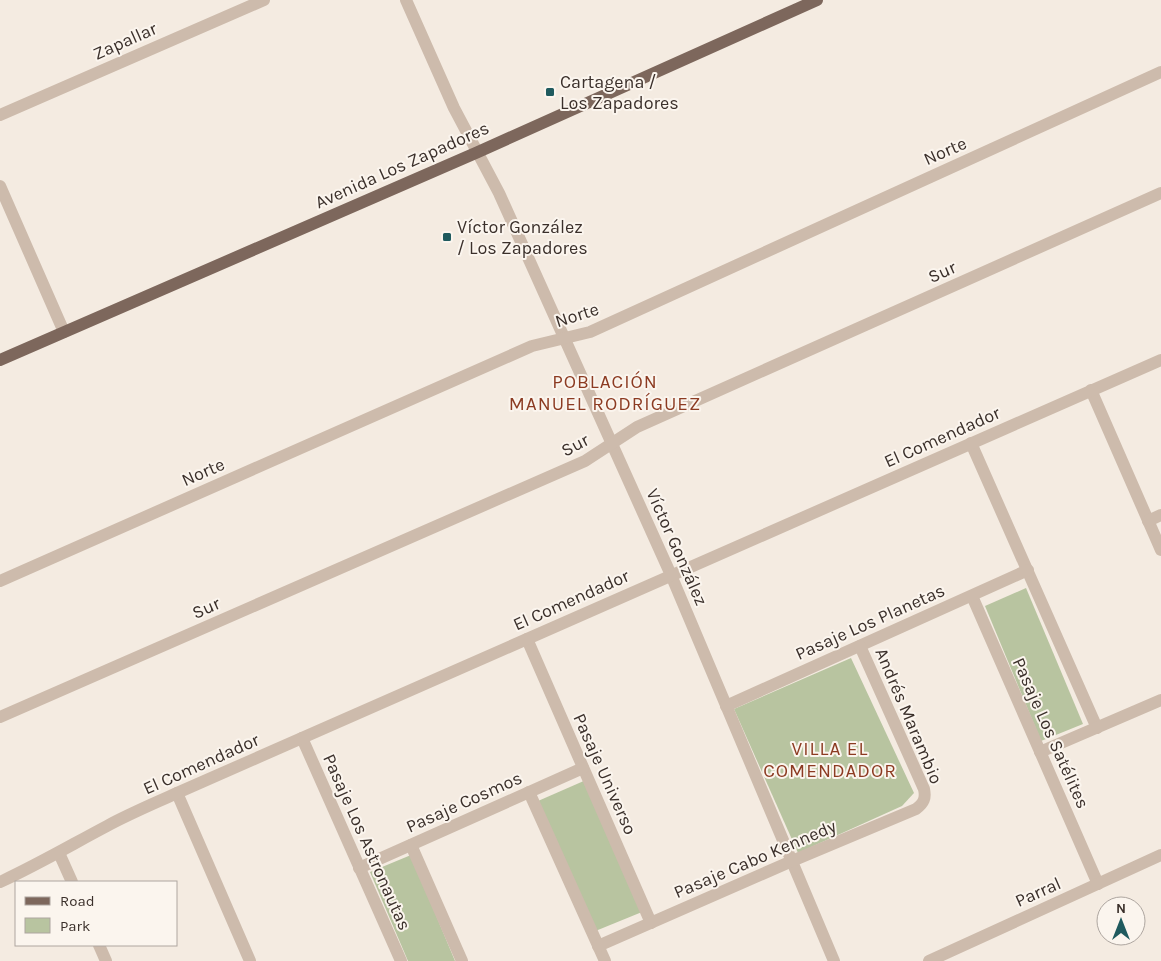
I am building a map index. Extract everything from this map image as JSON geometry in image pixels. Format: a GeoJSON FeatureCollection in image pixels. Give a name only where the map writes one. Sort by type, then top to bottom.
{"type":"FeatureCollection","features":[{"type":"Feature","properties":{"kind":"main road","name":"Avenida Los Zapadores"},"geometry":{"type":"LineString","coordinates":[[0,360],[478,152],[817,0]]}},
{"type":"Feature","properties":{"kind":"street","name":"Zapallar"},"geometry":{"type":"LineString","coordinates":[[0,115],[264,0]]}},
{"type":"Feature","properties":{"kind":"street","name":"Víctor González"},"geometry":{"type":"LineString","coordinates":[[406,0],[454,108],[499,193],[671,576],[834,961]]}},
{"type":"Feature","properties":{"kind":"street","name":"Norte"},"geometry":{"type":"LineString","coordinates":[[0,581],[532,346],[590,332],[1161,72]]}},
{"type":"Feature","properties":{"kind":"street"},"geometry":{"type":"LineString","coordinates":[[0,186],[64,332]]}},
{"type":"Feature","properties":{"kind":"street","name":"Sur"},"geometry":{"type":"LineString","coordinates":[[0,717],[585,461],[637,427],[1161,193]]}},
{"type":"Feature","properties":{"kind":"street","name":"El Comendador"},"geometry":{"type":"LineString","coordinates":[[0,882],[59,853],[106,826],[177,793],[1161,360]]}},
{"type":"Feature","properties":{"kind":"street"},"geometry":{"type":"LineString","coordinates":[[1091,390],[1161,550]]}},
{"type":"Feature","properties":{"kind":"street"},"geometry":{"type":"LineString","coordinates":[[972,443],[1097,728]]}},
{"type":"Feature","properties":{"kind":"street"},"geometry":{"type":"LineString","coordinates":[[1148,520],[1161,515]]}},
{"type":"Feature","properties":{"kind":"street","name":"Pasaje Los Planetas"},"geometry":{"type":"LineString","coordinates":[[726,706],[1028,570]]}},
{"type":"Feature","properties":{"kind":"street","name":"Pasaje Los Satélites"},"geometry":{"type":"LineString","coordinates":[[972,596],[1098,884]]}},
{"type":"Feature","properties":{"kind":"street","name":"Pasaje Universo"},"geometry":{"type":"LineString","coordinates":[[527,639],[651,923]]}},
{"type":"Feature","properties":{"kind":"street","name":"Andrés Marambio"},"geometry":{"type":"LineString","coordinates":[[860,646],[924,789],[924,801]]}},
{"type":"Feature","properties":{"kind":"street"},"geometry":{"type":"LineString","coordinates":[[1040,752],[1161,700]]}},
{"type":"Feature","properties":{"kind":"street","name":"Pasaje Los Astronautas"},"geometry":{"type":"LineString","coordinates":[[302,738],[401,961]]}},
{"type":"Feature","properties":{"kind":"street","name":"Pasaje Cosmos"},"geometry":{"type":"LineString","coordinates":[[359,868],[583,768]]}},
{"type":"Feature","properties":{"kind":"street"},"geometry":{"type":"LineString","coordinates":[[529,792],[605,961]]}},
{"type":"Feature","properties":{"kind":"street"},"geometry":{"type":"LineString","coordinates":[[177,793],[250,961]]}},
{"type":"Feature","properties":{"kind":"street","name":"Pasaje Cabo Kennedy"},"geometry":{"type":"LineString","coordinates":[[598,946],[916,809],[924,801]]}},
{"type":"Feature","properties":{"kind":"street"},"geometry":{"type":"LineString","coordinates":[[411,845],[462,961]]}},
{"type":"Feature","properties":{"kind":"street"},"geometry":{"type":"LineString","coordinates":[[59,853],[72,881]]}},
{"type":"Feature","properties":{"kind":"street","name":"Parral"},"geometry":{"type":"LineString","coordinates":[[929,961],[1161,855]]}},
{"type":"Feature","properties":{"kind":"street"},"geometry":{"type":"LineString","coordinates":[[99,946],[106,961]]}},
{"type":"Feature","properties":{"kind":"green space"},"geometry":{"type":"Polygon","coordinates":[[[1026,588],[1083,724],[1041,741],[985,606],[1026,588]]]}},
{"type":"Feature","properties":{"kind":"green space"},"geometry":{"type":"Polygon","coordinates":[[[851,658],[914,793],[902,806],[798,853],[734,709],[851,658]]]}},
{"type":"Feature","properties":{"kind":"green space"},"geometry":{"type":"Polygon","coordinates":[[[586,780],[642,912],[593,932],[538,801],[586,780]]]}},
{"type":"Feature","properties":{"kind":"green space"},"geometry":{"type":"Polygon","coordinates":[[[411,855],[455,961],[408,961],[370,872],[411,855]]]}},
{"type":"Feature","properties":{"kind":"place","name":"Cartagena / Los Zapadores"},"geometry":{"type":"Point","coordinates":[550,92]}},
{"type":"Feature","properties":{"kind":"place","name":"Víctor González / Los Zapadores"},"geometry":{"type":"Point","coordinates":[447,237]}},
{"type":"Feature","properties":{"kind":"district","name":"POBLACIÓN MANUEL RODRÍGUEZ"},"geometry":{"type":"Point","coordinates":[605,392]}},
{"type":"Feature","properties":{"kind":"district","name":"VILLA EL COMENDADOR"},"geometry":{"type":"Point","coordinates":[830,759]}}]}
